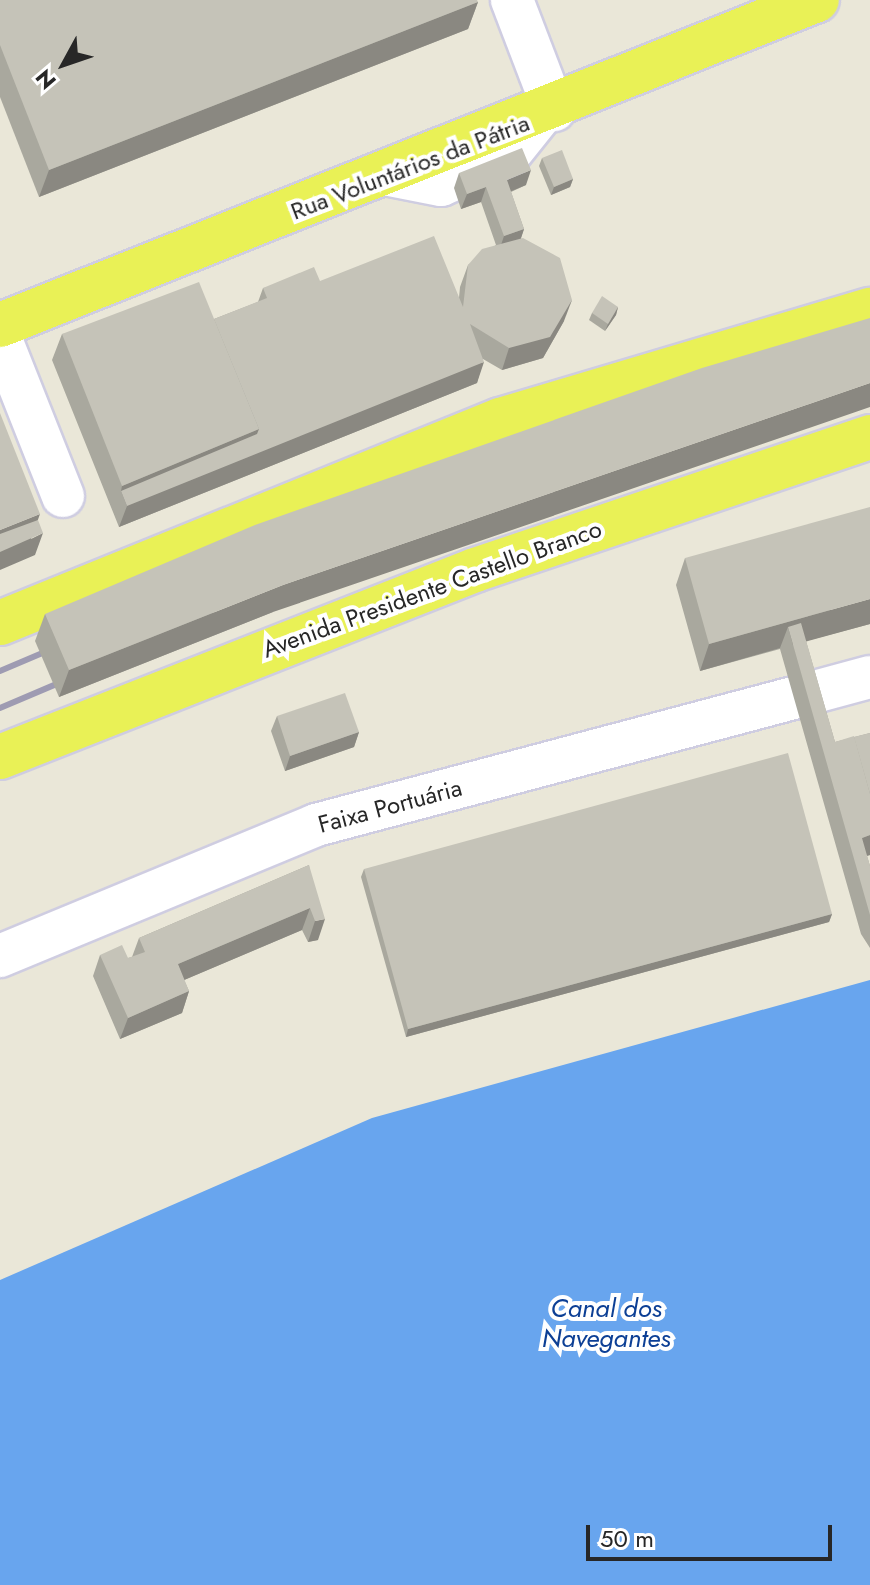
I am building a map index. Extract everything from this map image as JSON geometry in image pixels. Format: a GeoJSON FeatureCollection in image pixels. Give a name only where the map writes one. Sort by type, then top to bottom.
{"type":"FeatureCollection","features":[{"type":"Feature","properties":{"kind":"main road","name":"Rua Voluntários da Pátria"},"geometry":{"type":"LineString","coordinates":[[0,325],[547,113],[817,0]]}},
{"type":"Feature","properties":{"kind":"main road"},"geometry":{"type":"LineString","coordinates":[[0,623],[500,420],[870,310]]}},
{"type":"Feature","properties":{"kind":"main road","name":"Avenida Presidente Castello Branco"},"geometry":{"type":"LineString","coordinates":[[0,757],[446,581],[870,437]]}},
{"type":"Feature","properties":{"kind":"street"},"geometry":{"type":"LineString","coordinates":[[512,0],[547,113]]}},
{"type":"Feature","properties":{"kind":"street"},"geometry":{"type":"LineString","coordinates":[[0,337],[63,496]]}},
{"type":"Feature","properties":{"kind":"street","name":"Faixa Portuária"},"geometry":{"type":"LineString","coordinates":[[0,956],[316,825],[870,677]]}},
{"type":"Feature","properties":{"kind":"water","name":"Canal dos Navegantes"},"geometry":{"type":"Polygon","coordinates":[[[870,980],[870,1585],[0,1585],[0,1280],[372,1118],[870,980]]]}},
{"type":"Feature","properties":{"kind":"building"},"geometry":{"type":"Polygon","coordinates":[[[0,0],[478,2],[49,170],[0,45],[0,0]]]}},
{"type":"Feature","properties":{"kind":"building"},"geometry":{"type":"Polygon","coordinates":[[[522,148],[531,170],[507,180],[524,229],[504,236],[486,187],[467,194],[459,173],[522,148]]]}},
{"type":"Feature","properties":{"kind":"building"},"geometry":{"type":"Polygon","coordinates":[[[562,150],[573,179],[554,187],[542,158],[562,150]]]}},
{"type":"Feature","properties":{"kind":"building"},"geometry":{"type":"Polygon","coordinates":[[[434,236],[463,307],[468,265],[482,249],[523,238],[560,258],[572,300],[550,337],[509,348],[470,324],[484,362],[127,506],[121,491],[257,434],[259,429],[214,319],[267,298],[263,288],[314,267],[320,281],[434,236]]]}},
{"type":"Feature","properties":{"kind":"building"},"geometry":{"type":"Polygon","coordinates":[[[199,282],[259,429],[122,486],[62,334],[199,282]]]}},
{"type":"Feature","properties":{"kind":"building"},"geometry":{"type":"Polygon","coordinates":[[[602,296],[618,307],[608,324],[592,313],[602,296]]]}},
{"type":"Feature","properties":{"kind":"building"},"geometry":{"type":"Polygon","coordinates":[[[870,318],[870,383],[283,585],[69,670],[45,614],[255,525],[702,368],[870,318]]]}},
{"type":"Feature","properties":{"kind":"building"},"geometry":{"type":"Polygon","coordinates":[[[0,413],[40,514],[0,530],[0,413]]]}},
{"type":"Feature","properties":{"kind":"building"},"geometry":{"type":"Polygon","coordinates":[[[870,507],[870,599],[709,644],[685,558],[870,507]]]}},
{"type":"Feature","properties":{"kind":"building"},"geometry":{"type":"Polygon","coordinates":[[[38,520],[43,533],[0,552],[0,534],[38,520]]]}},
{"type":"Feature","properties":{"kind":"building"},"geometry":{"type":"Polygon","coordinates":[[[801,623],[835,742],[854,736],[870,794],[870,835],[862,838],[870,866],[870,915],[788,627],[801,623]]]}},
{"type":"Feature","properties":{"kind":"building"},"geometry":{"type":"Polygon","coordinates":[[[345,693],[359,732],[290,756],[277,716],[345,693]]]}},
{"type":"Feature","properties":{"kind":"building"},"geometry":{"type":"Polygon","coordinates":[[[870,733],[870,794],[854,737],[870,733]]]}},
{"type":"Feature","properties":{"kind":"building"},"geometry":{"type":"Polygon","coordinates":[[[788,753],[832,914],[408,1029],[364,869],[788,753]]]}},
{"type":"Feature","properties":{"kind":"building"},"geometry":{"type":"Polygon","coordinates":[[[309,865],[325,919],[315,921],[310,908],[178,964],[189,991],[128,1018],[100,955],[122,945],[128,958],[145,952],[139,938],[309,865]]]}},
{"type":"Feature","properties":{"kind":"railway"},"geometry":{"type":"LineString","coordinates":[[0,671],[59,646]]}},
{"type":"Feature","properties":{"kind":"railway"},"geometry":{"type":"LineString","coordinates":[[0,708],[73,677]]}}]}
